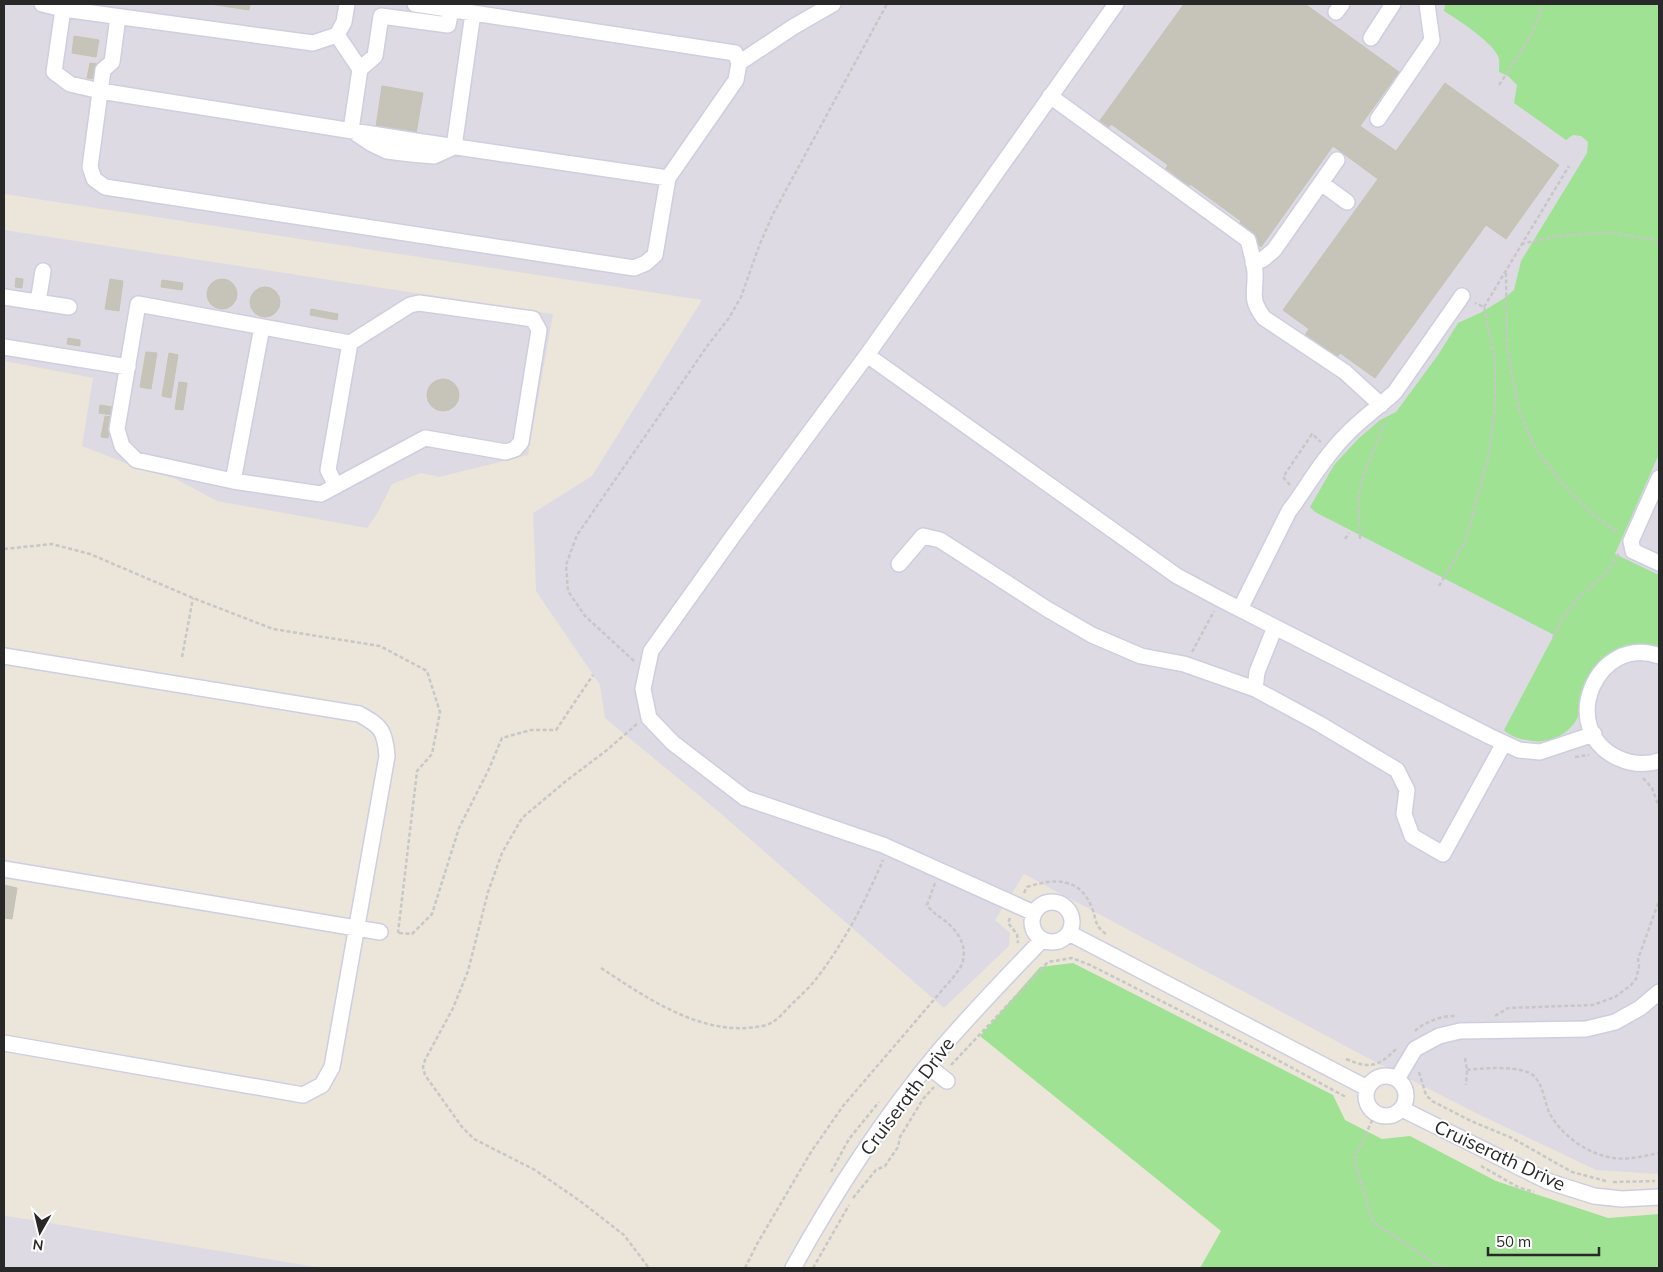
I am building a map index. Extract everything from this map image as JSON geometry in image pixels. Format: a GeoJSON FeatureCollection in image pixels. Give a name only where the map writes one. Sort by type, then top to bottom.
{"type":"FeatureCollection","features":[{"type":"Feature","properties":{"kind":"street"},"geometry":{"type":"LineString","coordinates":[[42,4],[118,17],[313,43],[337,35],[344,22],[347,4]]}},
{"type":"Feature","properties":{"kind":"street"},"geometry":{"type":"LineString","coordinates":[[118,17],[112,62],[103,70],[90,167],[94,179],[105,187],[634,268],[646,263],[655,255],[668,178],[736,80],[739,63],[735,53],[476,10],[415,4]]}},
{"type":"Feature","properties":{"kind":"street"},"geometry":{"type":"LineString","coordinates":[[739,63],[793,27],[833,4]]}},
{"type":"Feature","properties":{"kind":"street"},"geometry":{"type":"LineString","coordinates":[[1034,913],[889,847],[745,798],[673,743],[649,718],[643,689],[651,651],[733,536],[867,355],[1116,4]]}},
{"type":"Feature","properties":{"kind":"street"},"geometry":{"type":"LineString","coordinates":[[1371,38],[1393,4]]}},
{"type":"Feature","properties":{"kind":"street"},"geometry":{"type":"LineString","coordinates":[[1378,120],[1432,40],[1426,4]]}},
{"type":"Feature","properties":{"kind":"street"},"geometry":{"type":"LineString","coordinates":[[63,9],[54,72],[70,84],[100,91],[454,147],[668,178]]}},
{"type":"Feature","properties":{"kind":"street"},"geometry":{"type":"LineString","coordinates":[[351,130],[360,69],[375,56],[381,16],[448,26],[451,9]]}},
{"type":"Feature","properties":{"kind":"street"},"geometry":{"type":"LineString","coordinates":[[454,147],[476,10]]}},
{"type":"Feature","properties":{"kind":"street"},"geometry":{"type":"LineString","coordinates":[[337,35],[360,69]]}},
{"type":"Feature","properties":{"kind":"street"},"geometry":{"type":"LineString","coordinates":[[1050,96],[1248,240],[1255,272],[1253,298],[1257,309],[1264,318],[1345,372],[1385,410]]}},
{"type":"Feature","properties":{"kind":"street"},"geometry":{"type":"LineString","coordinates":[[351,130],[372,144],[387,150],[434,156],[454,147]]}},
{"type":"Feature","properties":{"kind":"street"},"geometry":{"type":"LineString","coordinates":[[1253,263],[1262,260],[1274,250],[1337,160]]}},
{"type":"Feature","properties":{"kind":"street"},"geometry":{"type":"LineString","coordinates":[[1321,183],[1347,202]]}},
{"type":"Feature","properties":{"kind":"street"},"geometry":{"type":"LineString","coordinates":[[38,302],[43,270]]}},
{"type":"Feature","properties":{"kind":"street"},"geometry":{"type":"LineString","coordinates":[[1240,608],[1289,511],[1346,434],[1367,414],[1385,410],[1395,392],[1462,296]]}},
{"type":"Feature","properties":{"kind":"street"},"geometry":{"type":"LineString","coordinates":[[4,297],[69,306]]}},
{"type":"Feature","properties":{"kind":"street"},"geometry":{"type":"LineString","coordinates":[[419,303],[533,319],[539,330],[521,442],[516,449],[506,452],[424,438],[321,494],[233,481],[136,460],[122,446],[117,429],[138,304],[262,327],[350,343],[410,305],[419,303]]}},
{"type":"Feature","properties":{"kind":"street"},"geometry":{"type":"LineString","coordinates":[[233,481],[262,327]]}},
{"type":"Feature","properties":{"kind":"street"},"geometry":{"type":"LineString","coordinates":[[336,486],[328,470],[350,343]]}},
{"type":"Feature","properties":{"kind":"street"},"geometry":{"type":"LineString","coordinates":[[4,347],[128,367]]}},
{"type":"Feature","properties":{"kind":"street"},"geometry":{"type":"LineString","coordinates":[[867,355],[1177,576],[1519,750],[1540,752],[1594,734]]}},
{"type":"Feature","properties":{"kind":"street"},"geometry":{"type":"LineString","coordinates":[[1659,478],[1629,540],[1633,551],[1659,563]]}},
{"type":"Feature","properties":{"kind":"street"},"geometry":{"type":"LineString","coordinates":[[899,564],[923,536],[940,540],[1047,609],[1092,635],[1141,656],[1186,664],[1254,689],[1318,723],[1397,770],[1407,790],[1404,814],[1412,836],[1443,854],[1504,743]]}},
{"type":"Feature","properties":{"kind":"street"},"geometry":{"type":"LineString","coordinates":[[1254,689],[1257,672],[1275,627]]}},
{"type":"Feature","properties":{"kind":"street"},"geometry":{"type":"LineString","coordinates":[[1658,763],[1642,764],[1626,761],[1612,755],[1600,745],[1587,715],[1588,697],[1594,681],[1605,668],[1619,658],[1636,653],[1659,656]]}},
{"type":"Feature","properties":{"kind":"street"},"geometry":{"type":"LineString","coordinates":[[4,656],[359,714],[376,724],[386,739],[387,756],[332,1066],[322,1085],[303,1095],[4,1043]]}},
{"type":"Feature","properties":{"kind":"street"},"geometry":{"type":"LineString","coordinates":[[4,869],[380,932]]}},
{"type":"Feature","properties":{"kind":"street"},"geometry":{"type":"LineString","coordinates":[[1056,902],[1062,904],[1071,914],[1072,927],[1065,938],[1054,942],[1042,940],[1034,931],[1032,925],[1034,913],[1043,904],[1056,902]]}},
{"type":"Feature","properties":{"kind":"street"},"geometry":{"type":"LineString","coordinates":[[1069,933],[1367,1088]]}},
{"type":"Feature","properties":{"kind":"street","name":"Cruiserath Drive"},"geometry":{"type":"LineString","coordinates":[[793,1268],[820,1219],[885,1120],[985,999],[1042,940]]}},
{"type":"Feature","properties":{"kind":"street"},"geometry":{"type":"LineString","coordinates":[[1397,1079],[1415,1049],[1439,1036],[1460,1031],[1586,1029],[1615,1022],[1640,1008],[1659,992]]}},
{"type":"Feature","properties":{"kind":"street"},"geometry":{"type":"LineString","coordinates":[[928,1066],[944,1078]]}},
{"type":"Feature","properties":{"kind":"street"},"geometry":{"type":"LineString","coordinates":[[1384,1076],[1397,1079],[1402,1084],[1406,1096],[1402,1109],[1387,1117],[1376,1114],[1367,1105],[1365,1100],[1367,1088],[1371,1082],[1384,1076]]}},
{"type":"Feature","properties":{"kind":"street","name":"Cruiserath Drive"},"geometry":{"type":"LineString","coordinates":[[1402,1109],[1547,1181],[1594,1196],[1622,1199],[1659,1197]]}},
{"type":"Feature","properties":{"kind":"path"},"geometry":{"type":"LineString","coordinates":[[647,671],[612,642],[585,616],[568,591],[566,566],[577,535],[708,345],[730,318],[741,297],[759,246],[773,214],[887,4]]}},
{"type":"Feature","properties":{"kind":"path"},"geometry":{"type":"LineString","coordinates":[[1499,85],[1528,41],[1542,4]]}},
{"type":"Feature","properties":{"kind":"path"},"geometry":{"type":"LineString","coordinates":[[1439,586],[1465,542],[1489,455],[1495,407],[1494,361],[1484,307],[1568,166]]}},
{"type":"Feature","properties":{"kind":"path"},"geometry":{"type":"LineString","coordinates":[[1521,244],[1558,236],[1606,232],[1659,242]]}},
{"type":"Feature","properties":{"kind":"path"},"geometry":{"type":"LineString","coordinates":[[1506,273],[1507,348],[1519,410],[1534,446],[1561,482],[1592,514],[1629,540],[1609,570],[1579,597],[1563,617],[1553,638]]}},
{"type":"Feature","properties":{"kind":"path"},"geometry":{"type":"LineString","coordinates":[[1462,296],[1484,307]]}},
{"type":"Feature","properties":{"kind":"path"},"geometry":{"type":"LineString","coordinates":[[1360,539],[1358,496],[1385,410]]}},
{"type":"Feature","properties":{"kind":"path"},"geometry":{"type":"LineString","coordinates":[[1346,539],[1349,533]]}},
{"type":"Feature","properties":{"kind":"path"},"geometry":{"type":"LineString","coordinates":[[4,549],[52,544],[90,554],[193,598],[273,629],[380,646],[427,671],[440,712],[432,754],[416,771],[398,933]]}},
{"type":"Feature","properties":{"kind":"path"},"geometry":{"type":"LineString","coordinates":[[182,657],[193,598]]}},
{"type":"Feature","properties":{"kind":"path"},"geometry":{"type":"LineString","coordinates":[[1186,664],[1214,610]]}},
{"type":"Feature","properties":{"kind":"path"},"geometry":{"type":"LineString","coordinates":[[380,932],[412,934],[432,914],[459,828],[488,771],[502,738],[531,730],[556,730],[593,675]]}},
{"type":"Feature","properties":{"kind":"path"},"geometry":{"type":"LineString","coordinates":[[648,714],[607,750],[522,818],[502,853],[488,892],[468,971],[453,1008],[423,1067],[424,1075],[462,1127],[474,1139],[535,1170],[580,1201],[624,1235],[649,1268]]}},
{"type":"Feature","properties":{"kind":"path"},"geometry":{"type":"LineString","coordinates":[[601,968],[668,1008],[708,1025],[735,1029],[763,1026],[775,1021],[815,980],[843,939],[862,905],[889,847]]}},
{"type":"Feature","properties":{"kind":"path"},"geometry":{"type":"LineString","coordinates":[[745,1268],[811,1152],[843,1106],[956,974],[964,961],[958,932],[931,912],[927,904],[940,870]]}},
{"type":"Feature","properties":{"kind":"path"},"geometry":{"type":"LineString","coordinates":[[1027,887],[1045,881],[1061,881],[1075,886],[1086,896],[1098,928],[1108,936]]}},
{"type":"Feature","properties":{"kind":"path"},"geometry":{"type":"LineString","coordinates":[[1492,1017],[1508,1008],[1593,1005],[1615,997],[1636,979],[1639,967],[1638,959],[1659,901]]}},
{"type":"Feature","properties":{"kind":"path"},"geometry":{"type":"LineString","coordinates":[[813,1268],[852,1199],[876,1170],[885,1166],[898,1147],[900,1137],[923,1100],[1048,962],[1072,958],[1090,965],[1129,983],[1344,1096]]}},
{"type":"Feature","properties":{"kind":"path"},"geometry":{"type":"LineString","coordinates":[[1412,1034],[1419,1027],[1436,1020],[1449,1016],[1458,1016]]}},
{"type":"Feature","properties":{"kind":"path"},"geometry":{"type":"LineString","coordinates":[[1338,1055],[1359,1064],[1374,1064],[1384,1061],[1398,1047]]}},
{"type":"Feature","properties":{"kind":"path"},"geometry":{"type":"LineString","coordinates":[[1465,1058],[1467,1070],[1466,1085]]}},
{"type":"Feature","properties":{"kind":"path"},"geometry":{"type":"LineString","coordinates":[[1467,1070],[1516,1068],[1534,1075],[1542,1089],[1550,1113],[1561,1131],[1586,1149],[1613,1158],[1635,1158],[1659,1152]]}},
{"type":"Feature","properties":{"kind":"path"},"geometry":{"type":"LineString","coordinates":[[1419,1071],[1426,1094],[1432,1101],[1471,1121],[1512,1138],[1572,1172],[1610,1182],[1659,1181]]}},
{"type":"Feature","properties":{"kind":"path"},"geometry":{"type":"LineString","coordinates":[[1376,1114],[1354,1160],[1373,1222],[1442,1268]]}},
{"type":"Feature","properties":{"kind":"shaded area"},"geometry":{"type":"Polygon","coordinates":[[[4,4],[1659,4],[1659,1174],[1596,1170],[1476,1113],[1364,1056],[1024,874],[995,920],[1010,933],[1009,946],[944,1008],[719,812],[605,718],[600,685],[536,591],[533,513],[592,476],[702,300],[4,194],[4,4]]]}},
{"type":"Feature","properties":{"kind":"shaded area"},"geometry":{"type":"Polygon","coordinates":[[[4,230],[553,314],[528,455],[439,477],[421,473],[392,484],[378,512],[367,528],[217,501],[174,478],[133,466],[82,446],[93,378],[4,361],[4,230]]]}},
{"type":"Feature","properties":{"kind":"shaded area"},"geometry":{"type":"Polygon","coordinates":[[[4,1216],[19,1218],[322,1268],[4,1268],[4,1216]]]}},
{"type":"Feature","properties":{"kind":"green space"},"geometry":{"type":"Polygon","coordinates":[[[1445,4],[1659,4],[1659,454],[1615,554],[1659,575],[1659,649],[1623,652],[1604,660],[1596,667],[1587,680],[1581,697],[1580,711],[1573,725],[1562,735],[1540,741],[1520,739],[1504,730],[1554,635],[1315,512],[1310,507],[1334,465],[1357,440],[1380,420],[1396,412],[1438,355],[1458,323],[1480,313],[1514,290],[1521,261],[1587,153],[1588,142],[1581,136],[1573,135],[1566,140],[1514,103],[1517,85],[1508,76],[1499,72],[1499,58],[1494,50],[1474,31],[1444,11],[1445,4]]]}},
{"type":"Feature","properties":{"kind":"green space"},"geometry":{"type":"Polygon","coordinates":[[[1073,963],[1333,1095],[1345,1120],[1382,1139],[1410,1136],[1496,1181],[1608,1218],[1659,1214],[1659,1268],[1200,1268],[1221,1231],[980,1036],[1040,967],[1073,963]]]}},
{"type":"Feature","properties":{"kind":"building"},"geometry":{"type":"Polygon","coordinates":[[[210,4],[250,4],[249,10],[210,4]]]}},
{"type":"Feature","properties":{"kind":"building"},"geometry":{"type":"Polygon","coordinates":[[[1184,4],[1305,4],[1399,72],[1360,126],[1396,151],[1445,83],[1559,165],[1506,239],[1486,225],[1375,378],[1340,353],[1335,360],[1304,337],[1309,329],[1283,310],[1378,179],[1333,146],[1261,247],[1236,228],[1241,221],[1190,184],[1185,192],[1162,175],[1168,165],[1111,124],[1105,133],[1096,126],[1184,4]]]}},
{"type":"Feature","properties":{"kind":"building"},"geometry":{"type":"Polygon","coordinates":[[[74,36],[99,40],[96,57],[72,53],[74,36]]]}},
{"type":"Feature","properties":{"kind":"building"},"geometry":{"type":"Polygon","coordinates":[[[90,63],[98,64],[96,79],[87,78],[90,63]]]}},
{"type":"Feature","properties":{"kind":"building"},"geometry":{"type":"Polygon","coordinates":[[[382,86],[423,93],[416,133],[376,127],[382,86]]]}},
{"type":"Feature","properties":{"kind":"building"},"geometry":{"type":"Polygon","coordinates":[[[16,278],[23,279],[22,288],[15,287],[16,278]]]}},
{"type":"Feature","properties":{"kind":"building"},"geometry":{"type":"Polygon","coordinates":[[[110,279],[123,281],[119,311],[105,309],[110,279]]]}},
{"type":"Feature","properties":{"kind":"building"},"geometry":{"type":"Polygon","coordinates":[[[222,279],[228,280],[236,288],[236,300],[228,308],[222,309],[216,308],[208,300],[207,294],[208,288],[216,280],[222,279]]]}},
{"type":"Feature","properties":{"kind":"building"},"geometry":{"type":"Polygon","coordinates":[[[162,280],[183,283],[182,290],[161,287],[162,280]]]}},
{"type":"Feature","properties":{"kind":"building"},"geometry":{"type":"Polygon","coordinates":[[[265,287],[271,288],[279,296],[279,308],[271,316],[265,317],[259,316],[251,308],[250,302],[251,296],[259,288],[265,287]]]}},
{"type":"Feature","properties":{"kind":"building"},"geometry":{"type":"Polygon","coordinates":[[[311,309],[338,314],[337,320],[310,315],[311,309]]]}},
{"type":"Feature","properties":{"kind":"building"},"geometry":{"type":"Polygon","coordinates":[[[68,338],[80,340],[80,346],[67,344],[68,338]]]}},
{"type":"Feature","properties":{"kind":"building"},"geometry":{"type":"Polygon","coordinates":[[[146,352],[157,353],[151,389],[140,387],[146,352]]]}},
{"type":"Feature","properties":{"kind":"building"},"geometry":{"type":"Polygon","coordinates":[[[169,353],[178,355],[171,398],[162,396],[169,353]]]}},
{"type":"Feature","properties":{"kind":"building"},"geometry":{"type":"Polygon","coordinates":[[[443,379],[449,380],[454,384],[458,389],[458,401],[454,406],[449,410],[443,411],[437,410],[432,406],[428,401],[427,395],[428,389],[432,384],[437,380],[443,379]]]}},
{"type":"Feature","properties":{"kind":"building"},"geometry":{"type":"Polygon","coordinates":[[[179,382],[187,383],[183,410],[175,409],[179,382]]]}},
{"type":"Feature","properties":{"kind":"building"},"geometry":{"type":"Polygon","coordinates":[[[100,405],[113,407],[112,415],[99,413],[100,405]]]}},
{"type":"Feature","properties":{"kind":"building"},"geometry":{"type":"Polygon","coordinates":[[[105,416],[111,417],[108,438],[101,437],[105,416]]]}},
{"type":"Feature","properties":{"kind":"building"},"geometry":{"type":"Polygon","coordinates":[[[4,885],[17,888],[12,919],[4,918],[4,885]]]}}]}
